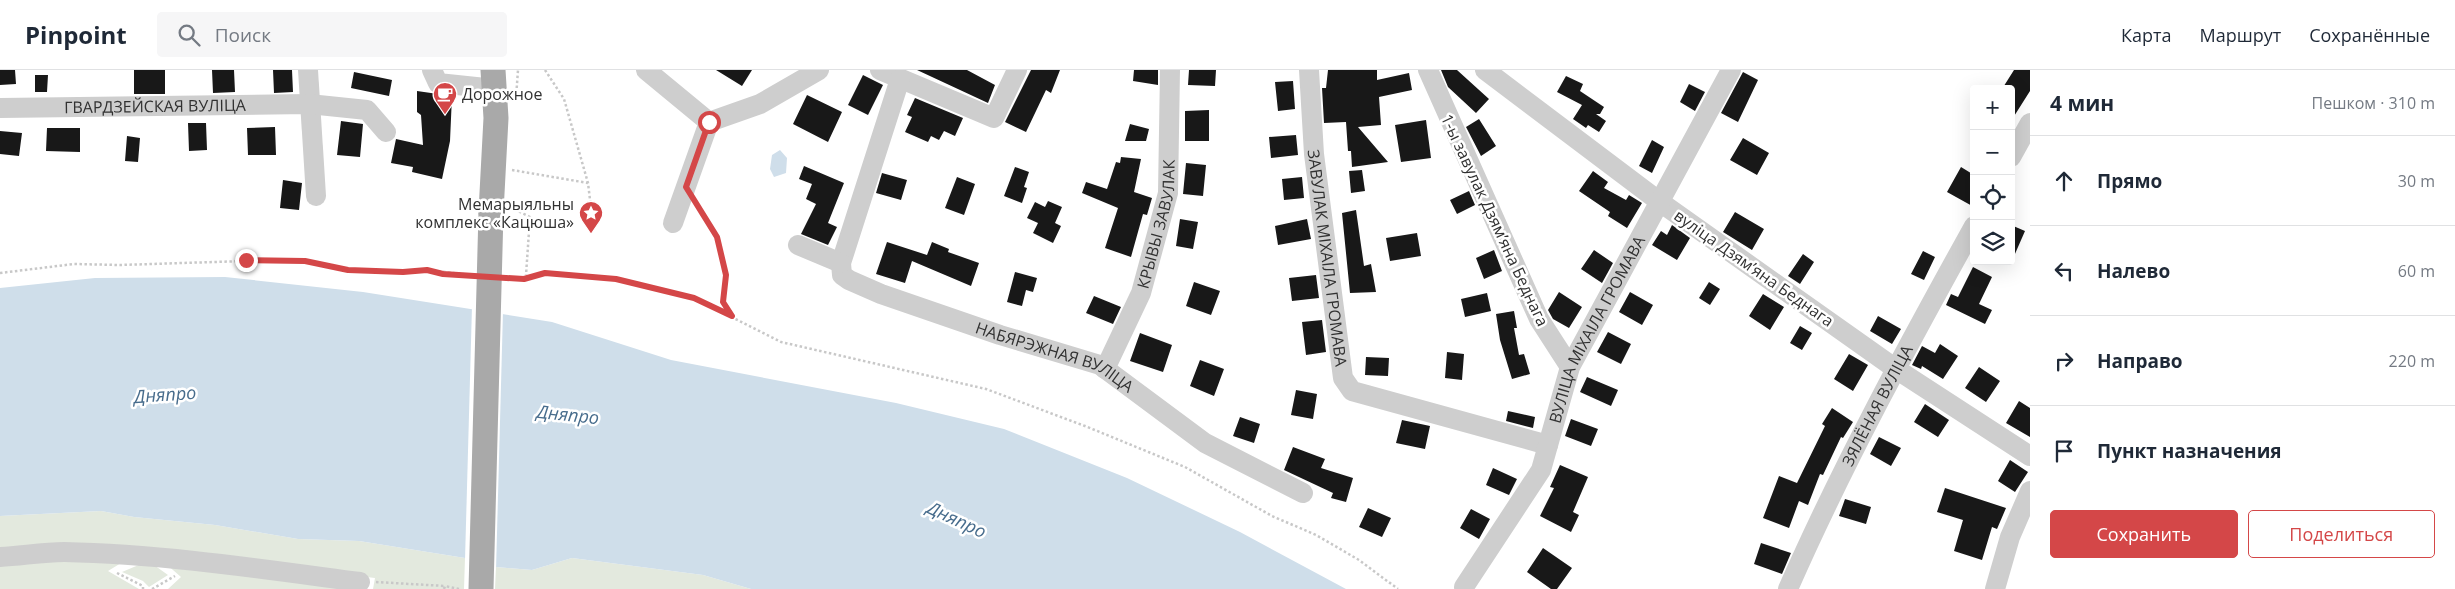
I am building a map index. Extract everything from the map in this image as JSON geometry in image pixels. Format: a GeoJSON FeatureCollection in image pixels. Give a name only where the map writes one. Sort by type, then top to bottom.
{"type":"FeatureCollection","features":[{"type":"Feature","properties":{"kind":"main road"},"geometry":{"type":"LineString","coordinates":[[481,589],[498,208],[494,79]]}},
{"type":"Feature","properties":{"kind":"street"},"geometry":{"type":"LineString","coordinates":[[308,70],[316,196]]}},
{"type":"Feature","properties":{"kind":"street"},"geometry":{"type":"LineString","coordinates":[[422,70],[435,76],[494,79]]}},
{"type":"Feature","properties":{"kind":"street"},"geometry":{"type":"LineString","coordinates":[[646,70],[709,122]]}},
{"type":"Feature","properties":{"kind":"street"},"geometry":{"type":"LineString","coordinates":[[709,122],[760,104],[819,70]]}},
{"type":"Feature","properties":{"kind":"street"},"geometry":{"type":"LineString","coordinates":[[880,70],[994,118],[1016,70]]}},
{"type":"Feature","properties":{"kind":"street","name":"КРЫВЫ ЗАВУЛАК"},"geometry":{"type":"LineString","coordinates":[[1105,369],[1141,293],[1168,193],[1170,70]]}},
{"type":"Feature","properties":{"kind":"street","name":"ЗАВУЛАК МІХАІЛА ГРОМАВА"},"geometry":{"type":"LineString","coordinates":[[1309,70],[1314,154],[1343,378],[1352,391],[1548,445]]}},
{"type":"Feature","properties":{"kind":"street","name":"1-ы завулак Дзямʼяна Беднага"},"geometry":{"type":"LineString","coordinates":[[1428,70],[1539,319],[1570,367]]}},
{"type":"Feature","properties":{"kind":"street","name":"вуліца Дзямʼяна Беднага"},"geometry":{"type":"LineString","coordinates":[[1485,70],[1660,202],[1896,369],[2030,456]]}},
{"type":"Feature","properties":{"kind":"street","name":"ВУЛІЦА МІХАІЛА ГРОМАВА"},"geometry":{"type":"LineString","coordinates":[[1464,587],[1541,470],[1570,367],[1731,70]]}},
{"type":"Feature","properties":{"kind":"street"},"geometry":{"type":"LineString","coordinates":[[798,245],[841,263],[900,79]]}},
{"type":"Feature","properties":{"kind":"street","name":"ГВАРДЗЕЙСКАЯ ВУЛІЦА"},"geometry":{"type":"LineString","coordinates":[[0,108],[309,104],[367,110],[386,132]]}},
{"type":"Feature","properties":{"kind":"street"},"geometry":{"type":"LineString","coordinates":[[673,223],[709,122]]}},
{"type":"Feature","properties":{"kind":"street"},"geometry":{"type":"LineString","coordinates":[[2015,151],[2030,123]]}},
{"type":"Feature","properties":{"kind":"street","name":"ЗЯЛЁНАЯ ВУЛІЦА"},"geometry":{"type":"LineString","coordinates":[[1788,589],[1813,532],[1896,369],[1970,233]]}},
{"type":"Feature","properties":{"kind":"street","name":"НАБЯРЭЖНАЯ ВУЛІЦА"},"geometry":{"type":"LineString","coordinates":[[841,263],[842,275],[881,294],[1000,335],[1100,366],[1205,444],[1303,493]]}},
{"type":"Feature","properties":{"kind":"street"},"geometry":{"type":"LineString","coordinates":[[1995,589],[2010,537],[2030,491]]}},
{"type":"Feature","properties":{"kind":"street"},"geometry":{"type":"LineString","coordinates":[[0,557],[63,552],[142,557],[241,566],[360,582]]}},
{"type":"Feature","properties":{"kind":"path"},"geometry":{"type":"LineString","coordinates":[[545,70],[564,99],[588,183],[592,216]]}},
{"type":"Feature","properties":{"kind":"path"},"geometry":{"type":"LineString","coordinates":[[511,169],[588,183]]}},
{"type":"Feature","properties":{"kind":"path"},"geometry":{"type":"LineString","coordinates":[[686,187],[717,237],[726,275],[723,302],[732,316]]}},
{"type":"Feature","properties":{"kind":"path"},"geometry":{"type":"LineString","coordinates":[[498,208],[530,216],[526,275]]}},
{"type":"Feature","properties":{"kind":"path"},"geometry":{"type":"LineString","coordinates":[[0,274],[74,264],[120,265],[246,260],[305,261],[348,270],[403,272],[427,270],[479,276]]}},
{"type":"Feature","properties":{"kind":"path"},"geometry":{"type":"LineString","coordinates":[[506,278],[524,279],[545,273],[616,279],[694,298],[781,342],[986,389],[1085,426],[1185,467],[1272,516],[1316,535],[1359,560],[1398,589]]}},
{"type":"Feature","properties":{"kind":"path"},"geometry":{"type":"LineString","coordinates":[[360,582],[459,589]]}},
{"type":"Feature","properties":{"kind":"shaded area"},"geometry":{"type":"Polygon","coordinates":[[[101,511],[134,517],[215,525],[298,539],[359,541],[465,558],[464,589],[373,589],[375,578],[123,549],[0,554],[0,516],[101,511]]]}},
{"type":"Feature","properties":{"kind":"shaded area"},"geometry":{"type":"Polygon","coordinates":[[[572,558],[703,575],[751,589],[495,589],[496,567],[532,570],[572,558]]]}},
{"type":"Feature","properties":{"kind":"shaded area"},"geometry":{"type":"Polygon","coordinates":[[[126,560],[108,571],[139,589],[0,589],[0,563],[126,560]]]}},
{"type":"Feature","properties":{"kind":"shaded area"},"geometry":{"type":"Polygon","coordinates":[[[165,563],[347,589],[168,589],[181,577],[165,563]]]}},
{"type":"Feature","properties":{"kind":"shaded area"},"geometry":{"type":"Polygon","coordinates":[[[141,564],[154,565],[168,575],[149,587],[143,581],[122,572],[141,564]]]}},
{"type":"Feature","properties":{"kind":"water"},"geometry":{"type":"Polygon","coordinates":[[[780,150],[787,158],[786,173],[774,177],[770,169],[772,155],[780,150]]]}},
{"type":"Feature","properties":{"kind":"water","name":"Дняпро"},"geometry":{"type":"Polygon","coordinates":[[[225,277],[363,292],[552,322],[671,360],[896,403],[1004,429],[1127,478],[1240,532],[1346,589],[751,589],[703,575],[572,558],[532,570],[496,567],[465,558],[359,541],[298,539],[215,525],[134,517],[101,511],[0,516],[0,288],[95,278],[225,277]]]}},
{"type":"Feature","properties":{"kind":"pier"},"geometry":{"type":"Polygon","coordinates":[[[472,306],[503,311],[496,570],[465,560],[472,306]]]}},
{"type":"Feature","properties":{"kind":"building"},"geometry":{"type":"Polygon","coordinates":[[[0,70],[15,70],[16,84],[0,85],[0,70]]]}},
{"type":"Feature","properties":{"kind":"building"},"geometry":{"type":"Polygon","coordinates":[[[134,70],[165,70],[165,94],[134,94],[134,70]]]}},
{"type":"Feature","properties":{"kind":"building"},"geometry":{"type":"Polygon","coordinates":[[[212,70],[234,70],[235,92],[213,93],[212,70]]]}},
{"type":"Feature","properties":{"kind":"building"},"geometry":{"type":"Polygon","coordinates":[[[273,70],[292,70],[293,92],[274,93],[273,70]]]}},
{"type":"Feature","properties":{"kind":"building"},"geometry":{"type":"Polygon","coordinates":[[[716,70],[752,70],[742,86],[716,70]]]}},
{"type":"Feature","properties":{"kind":"building"},"geometry":{"type":"Polygon","coordinates":[[[917,70],[967,70],[995,85],[988,103],[917,70]]]}},
{"type":"Feature","properties":{"kind":"building"},"geometry":{"type":"Polygon","coordinates":[[[1031,70],[1060,70],[1051,93],[1046,90],[1026,132],[1005,122],[1031,70]]]}},
{"type":"Feature","properties":{"kind":"building"},"geometry":{"type":"Polygon","coordinates":[[[1134,70],[1158,70],[1158,85],[1133,81],[1134,70]]]}},
{"type":"Feature","properties":{"kind":"building"},"geometry":{"type":"Polygon","coordinates":[[[1189,70],[1216,70],[1215,86],[1188,85],[1189,70]]]}},
{"type":"Feature","properties":{"kind":"building"},"geometry":{"type":"Polygon","coordinates":[[[1328,70],[1377,70],[1377,80],[1409,73],[1412,90],[1379,97],[1381,125],[1358,127],[1388,162],[1352,167],[1351,151],[1348,151],[1346,122],[1324,123],[1322,88],[1326,88],[1328,70]]]}},
{"type":"Feature","properties":{"kind":"building"},"geometry":{"type":"Polygon","coordinates":[[[1441,70],[1457,70],[1489,99],[1476,113],[1448,87],[1441,70]]]}},
{"type":"Feature","properties":{"kind":"building"},"geometry":{"type":"Polygon","coordinates":[[[2014,70],[2030,70],[2030,91],[2015,115],[2015,85],[2005,85],[2014,70]]]}},
{"type":"Feature","properties":{"kind":"building"},"geometry":{"type":"Polygon","coordinates":[[[354,72],[392,80],[389,96],[351,88],[354,72]]]}},
{"type":"Feature","properties":{"kind":"building"},"geometry":{"type":"Polygon","coordinates":[[[1743,72],[1758,80],[1738,122],[1721,113],[1743,72]]]}},
{"type":"Feature","properties":{"kind":"building"},"geometry":{"type":"Polygon","coordinates":[[[35,75],[48,75],[47,92],[35,92],[35,75]]]}},
{"type":"Feature","properties":{"kind":"building"},"geometry":{"type":"Polygon","coordinates":[[[863,75],[883,85],[868,115],[848,105],[863,75]]]}},
{"type":"Feature","properties":{"kind":"building"},"geometry":{"type":"Polygon","coordinates":[[[1566,76],[1583,84],[1580,91],[1604,107],[1600,114],[1596,114],[1606,121],[1599,132],[1588,125],[1586,128],[1573,119],[1582,105],[1557,92],[1566,76]]]}},
{"type":"Feature","properties":{"kind":"building"},"geometry":{"type":"Polygon","coordinates":[[[1293,81],[1295,109],[1278,111],[1275,82],[1293,81]]]}},
{"type":"Feature","properties":{"kind":"building"},"geometry":{"type":"Polygon","coordinates":[[[1689,84],[1705,92],[1695,111],[1680,102],[1689,84]]]}},
{"type":"Feature","properties":{"kind":"building"},"geometry":{"type":"Polygon","coordinates":[[[417,91],[452,96],[450,141],[442,179],[412,172],[413,167],[391,163],[396,139],[423,145],[421,115],[417,112],[417,91]]]}},
{"type":"Feature","properties":{"kind":"building"},"geometry":{"type":"Polygon","coordinates":[[[807,95],[842,112],[828,142],[793,124],[807,95]]]}},
{"type":"Feature","properties":{"kind":"building"},"geometry":{"type":"Polygon","coordinates":[[[915,98],[963,118],[955,136],[944,131],[939,140],[931,136],[928,142],[905,132],[912,117],[907,115],[915,98]]]}},
{"type":"Feature","properties":{"kind":"building"},"geometry":{"type":"Polygon","coordinates":[[[1209,110],[1209,141],[1185,141],[1185,111],[1209,110]]]}},
{"type":"Feature","properties":{"kind":"building"},"geometry":{"type":"Polygon","coordinates":[[[1479,119],[1496,146],[1481,156],[1466,127],[1479,119]]]}},
{"type":"Feature","properties":{"kind":"building"},"geometry":{"type":"Polygon","coordinates":[[[1426,120],[1431,158],[1401,162],[1395,125],[1426,120]]]}},
{"type":"Feature","properties":{"kind":"building"},"geometry":{"type":"Polygon","coordinates":[[[341,121],[363,124],[360,157],[337,155],[341,121]]]}},
{"type":"Feature","properties":{"kind":"building"},"geometry":{"type":"Polygon","coordinates":[[[188,123],[206,123],[207,150],[189,151],[188,123]]]}},
{"type":"Feature","properties":{"kind":"building"},"geometry":{"type":"Polygon","coordinates":[[[1130,124],[1149,129],[1146,141],[1125,141],[1130,124]]]}},
{"type":"Feature","properties":{"kind":"building"},"geometry":{"type":"Polygon","coordinates":[[[275,127],[276,155],[248,155],[247,128],[275,127]]]}},
{"type":"Feature","properties":{"kind":"building"},"geometry":{"type":"Polygon","coordinates":[[[47,128],[80,128],[80,152],[46,151],[47,128]]]}},
{"type":"Feature","properties":{"kind":"building"},"geometry":{"type":"Polygon","coordinates":[[[0,131],[22,133],[19,156],[0,154],[0,131]]]}},
{"type":"Feature","properties":{"kind":"building"},"geometry":{"type":"Polygon","coordinates":[[[1296,135],[1298,155],[1271,158],[1269,137],[1296,135]]]}},
{"type":"Feature","properties":{"kind":"building"},"geometry":{"type":"Polygon","coordinates":[[[127,136],[140,138],[138,162],[125,161],[127,136]]]}},
{"type":"Feature","properties":{"kind":"building"},"geometry":{"type":"Polygon","coordinates":[[[1743,138],[1769,153],[1757,175],[1730,160],[1743,138]]]}},
{"type":"Feature","properties":{"kind":"building"},"geometry":{"type":"Polygon","coordinates":[[[1652,140],[1664,147],[1652,173],[1639,166],[1652,140]]]}},
{"type":"Feature","properties":{"kind":"building"},"geometry":{"type":"Polygon","coordinates":[[[1121,157],[1141,159],[1134,192],[1152,198],[1147,215],[1143,214],[1131,257],[1105,248],[1118,208],[1082,193],[1086,182],[1107,189],[1116,162],[1120,163],[1121,157]]]}},
{"type":"Feature","properties":{"kind":"building"},"geometry":{"type":"Polygon","coordinates":[[[1186,163],[1206,165],[1203,196],[1183,194],[1186,163]]]}},
{"type":"Feature","properties":{"kind":"building"},"geometry":{"type":"Polygon","coordinates":[[[804,166],[844,183],[828,223],[837,227],[828,245],[801,234],[816,204],[806,199],[812,184],[799,179],[804,166]]]}},
{"type":"Feature","properties":{"kind":"building"},"geometry":{"type":"Polygon","coordinates":[[[1015,167],[1029,172],[1024,187],[1027,188],[1022,203],[1004,196],[1015,167]]]}},
{"type":"Feature","properties":{"kind":"building"},"geometry":{"type":"Polygon","coordinates":[[[1961,167],[1970,173],[1970,205],[1947,192],[1961,167]]]}},
{"type":"Feature","properties":{"kind":"building"},"geometry":{"type":"Polygon","coordinates":[[[1362,170],[1365,191],[1351,193],[1349,171],[1362,170]]]}},
{"type":"Feature","properties":{"kind":"building"},"geometry":{"type":"Polygon","coordinates":[[[1593,171],[1608,182],[1604,188],[1626,200],[1629,195],[1642,203],[1627,228],[1608,216],[1610,212],[1579,191],[1593,171]]]}},
{"type":"Feature","properties":{"kind":"building"},"geometry":{"type":"Polygon","coordinates":[[[882,173],[907,180],[901,200],[876,193],[882,173]]]}},
{"type":"Feature","properties":{"kind":"building"},"geometry":{"type":"Polygon","coordinates":[[[957,177],[975,184],[964,215],[945,208],[957,177]]]}},
{"type":"Feature","properties":{"kind":"building"},"geometry":{"type":"Polygon","coordinates":[[[1302,177],[1304,198],[1284,200],[1282,179],[1302,177]]]}},
{"type":"Feature","properties":{"kind":"building"},"geometry":{"type":"Polygon","coordinates":[[[283,180],[302,183],[299,210],[280,208],[283,180]]]}},
{"type":"Feature","properties":{"kind":"building"},"geometry":{"type":"Polygon","coordinates":[[[1469,191],[1475,205],[1457,214],[1450,200],[1469,191]]]}},
{"type":"Feature","properties":{"kind":"building"},"geometry":{"type":"Polygon","coordinates":[[[1048,201],[1062,207],[1055,223],[1061,226],[1053,243],[1033,233],[1038,223],[1027,218],[1035,202],[1045,207],[1048,201]]]}},
{"type":"Feature","properties":{"kind":"building"},"geometry":{"type":"Polygon","coordinates":[[[1356,210],[1364,266],[1371,264],[1376,292],[1350,293],[1342,213],[1356,210]]]}},
{"type":"Feature","properties":{"kind":"building"},"geometry":{"type":"Polygon","coordinates":[[[1735,212],[1764,229],[1752,250],[1723,232],[1735,212]]]}},
{"type":"Feature","properties":{"kind":"building"},"geometry":{"type":"Polygon","coordinates":[[[1180,219],[1198,222],[1193,249],[1176,246],[1180,219]]]}},
{"type":"Feature","properties":{"kind":"building"},"geometry":{"type":"Polygon","coordinates":[[[1307,219],[1311,239],[1278,245],[1275,226],[1307,219]]]}},
{"type":"Feature","properties":{"kind":"building"},"geometry":{"type":"Polygon","coordinates":[[[1672,225],[1690,238],[1677,260],[1652,245],[1661,231],[1667,235],[1672,225]]]}},
{"type":"Feature","properties":{"kind":"building"},"geometry":{"type":"Polygon","coordinates":[[[2015,227],[2025,231],[2015,254],[2015,227]]]}},
{"type":"Feature","properties":{"kind":"building"},"geometry":{"type":"Polygon","coordinates":[[[1417,233],[1421,256],[1390,261],[1386,238],[1417,233]]]}},
{"type":"Feature","properties":{"kind":"building"},"geometry":{"type":"Polygon","coordinates":[[[887,242],[927,255],[932,242],[949,249],[948,252],[979,263],[971,286],[912,261],[905,283],[876,274],[887,242]]]}},
{"type":"Feature","properties":{"kind":"building"},"geometry":{"type":"Polygon","coordinates":[[[1494,250],[1502,271],[1484,279],[1476,258],[1494,250]]]}},
{"type":"Feature","properties":{"kind":"building"},"geometry":{"type":"Polygon","coordinates":[[[1594,250],[1613,263],[1602,283],[1581,269],[1594,250]]]}},
{"type":"Feature","properties":{"kind":"building"},"geometry":{"type":"Polygon","coordinates":[[[1923,251],[1935,257],[1924,280],[1911,274],[1923,251]]]}},
{"type":"Feature","properties":{"kind":"building"},"geometry":{"type":"Polygon","coordinates":[[[1803,254],[1814,262],[1800,284],[1788,276],[1803,254]]]}},
{"type":"Feature","properties":{"kind":"building"},"geometry":{"type":"Polygon","coordinates":[[[1973,267],[1992,277],[1979,304],[1992,310],[1985,324],[1946,305],[1951,294],[1958,297],[1973,267]]]}},
{"type":"Feature","properties":{"kind":"building"},"geometry":{"type":"Polygon","coordinates":[[[1015,272],[1037,278],[1033,292],[1026,290],[1022,306],[1007,302],[1015,272]]]}},
{"type":"Feature","properties":{"kind":"building"},"geometry":{"type":"Polygon","coordinates":[[[1316,275],[1319,298],[1292,301],[1289,278],[1316,275]]]}},
{"type":"Feature","properties":{"kind":"building"},"geometry":{"type":"Polygon","coordinates":[[[1194,282],[1220,291],[1211,315],[1186,306],[1194,282]]]}},
{"type":"Feature","properties":{"kind":"building"},"geometry":{"type":"Polygon","coordinates":[[[1709,282],[1720,289],[1710,305],[1699,298],[1709,282]]]}},
{"type":"Feature","properties":{"kind":"building"},"geometry":{"type":"Polygon","coordinates":[[[1559,292],[1582,307],[1569,328],[1553,319],[1548,310],[1559,292]]]}},
{"type":"Feature","properties":{"kind":"building"},"geometry":{"type":"Polygon","coordinates":[[[1630,292],[1653,305],[1642,325],[1619,312],[1630,292]]]}},
{"type":"Feature","properties":{"kind":"building"},"geometry":{"type":"Polygon","coordinates":[[[1487,293],[1491,311],[1465,317],[1461,299],[1487,293]]]}},
{"type":"Feature","properties":{"kind":"building"},"geometry":{"type":"Polygon","coordinates":[[[1763,294],[1784,307],[1770,330],[1749,316],[1763,294]]]}},
{"type":"Feature","properties":{"kind":"building"},"geometry":{"type":"Polygon","coordinates":[[[1094,296],[1121,307],[1113,324],[1086,313],[1094,296]]]}},
{"type":"Feature","properties":{"kind":"building"},"geometry":{"type":"Polygon","coordinates":[[[1514,311],[1517,328],[1514,328],[1519,355],[1524,354],[1530,374],[1512,379],[1500,340],[1496,314],[1514,311]]]}},
{"type":"Feature","properties":{"kind":"building"},"geometry":{"type":"Polygon","coordinates":[[[1878,316],[1901,329],[1892,344],[1870,331],[1878,316]]]}},
{"type":"Feature","properties":{"kind":"building"},"geometry":{"type":"Polygon","coordinates":[[[1322,320],[1326,352],[1306,355],[1302,322],[1322,320]]]}},
{"type":"Feature","properties":{"kind":"building"},"geometry":{"type":"Polygon","coordinates":[[[1800,326],[1812,333],[1802,350],[1790,343],[1800,326]]]}},
{"type":"Feature","properties":{"kind":"building"},"geometry":{"type":"Polygon","coordinates":[[[1608,332],[1631,344],[1621,364],[1597,352],[1608,332]]]}},
{"type":"Feature","properties":{"kind":"building"},"geometry":{"type":"Polygon","coordinates":[[[1140,333],[1172,345],[1163,372],[1130,361],[1140,333]]]}},
{"type":"Feature","properties":{"kind":"building"},"geometry":{"type":"Polygon","coordinates":[[[1940,344],[1958,356],[1943,379],[1922,366],[1921,369],[1912,365],[1922,346],[1935,353],[1940,344]]]}},
{"type":"Feature","properties":{"kind":"building"},"geometry":{"type":"Polygon","coordinates":[[[1447,352],[1464,354],[1462,380],[1445,378],[1447,352]]]}},
{"type":"Feature","properties":{"kind":"building"},"geometry":{"type":"Polygon","coordinates":[[[1849,354],[1868,365],[1853,391],[1834,379],[1849,354]]]}},
{"type":"Feature","properties":{"kind":"building"},"geometry":{"type":"Polygon","coordinates":[[[1366,357],[1389,358],[1388,376],[1365,375],[1366,357]]]}},
{"type":"Feature","properties":{"kind":"building"},"geometry":{"type":"Polygon","coordinates":[[[1200,360],[1224,369],[1214,396],[1190,386],[1200,360]]]}},
{"type":"Feature","properties":{"kind":"building"},"geometry":{"type":"Polygon","coordinates":[[[1979,367],[2000,381],[1986,402],[1965,388],[1979,367]]]}},
{"type":"Feature","properties":{"kind":"building"},"geometry":{"type":"Polygon","coordinates":[[[1587,377],[1618,390],[1611,406],[1580,392],[1587,377]]]}},
{"type":"Feature","properties":{"kind":"building"},"geometry":{"type":"Polygon","coordinates":[[[1296,390],[1317,394],[1313,419],[1291,415],[1296,390]]]}},
{"type":"Feature","properties":{"kind":"building"},"geometry":{"type":"Polygon","coordinates":[[[2019,401],[2030,408],[2030,437],[2006,423],[2019,401]]]}},
{"type":"Feature","properties":{"kind":"building"},"geometry":{"type":"Polygon","coordinates":[[[1925,404],[1949,420],[1938,437],[1914,422],[1925,404]]]}},
{"type":"Feature","properties":{"kind":"building"},"geometry":{"type":"Polygon","coordinates":[[[1832,408],[1853,422],[1843,438],[1841,437],[1823,475],[1820,474],[1808,505],[1799,501],[1789,528],[1763,518],[1779,476],[1797,483],[1825,426],[1822,424],[1832,408]]]}},
{"type":"Feature","properties":{"kind":"building"},"geometry":{"type":"Polygon","coordinates":[[[1508,411],[1535,417],[1533,428],[1506,421],[1508,411]]]}},
{"type":"Feature","properties":{"kind":"building"},"geometry":{"type":"Polygon","coordinates":[[[1240,417],[1260,424],[1254,443],[1233,436],[1240,417]]]}},
{"type":"Feature","properties":{"kind":"building"},"geometry":{"type":"Polygon","coordinates":[[[1571,419],[1598,429],[1591,446],[1565,436],[1571,419]]]}},
{"type":"Feature","properties":{"kind":"building"},"geometry":{"type":"Polygon","coordinates":[[[1402,420],[1430,426],[1425,449],[1396,443],[1402,420]]]}},
{"type":"Feature","properties":{"kind":"building"},"geometry":{"type":"Polygon","coordinates":[[[1879,437],[1901,448],[1891,466],[1870,454],[1879,437]]]}},
{"type":"Feature","properties":{"kind":"building"},"geometry":{"type":"Polygon","coordinates":[[[1293,447],[1325,459],[1321,468],[1353,478],[1346,502],[1331,498],[1333,493],[1284,470],[1293,447]]]}},
{"type":"Feature","properties":{"kind":"building"},"geometry":{"type":"Polygon","coordinates":[[[2010,460],[2028,472],[2015,492],[1998,481],[2010,460]]]}},
{"type":"Feature","properties":{"kind":"building"},"geometry":{"type":"Polygon","coordinates":[[[1560,465],[1588,477],[1573,512],[1579,515],[1571,532],[1540,516],[1554,488],[1550,487],[1560,465]]]}},
{"type":"Feature","properties":{"kind":"building"},"geometry":{"type":"Polygon","coordinates":[[[1493,468],[1517,479],[1509,495],[1486,485],[1493,468]]]}},
{"type":"Feature","properties":{"kind":"building"},"geometry":{"type":"Polygon","coordinates":[[[1945,488],[2006,508],[1997,529],[1992,527],[1982,560],[1954,551],[1963,520],[1937,512],[1945,488]]]}},
{"type":"Feature","properties":{"kind":"building"},"geometry":{"type":"Polygon","coordinates":[[[1845,499],[1871,507],[1866,524],[1839,516],[1845,499]]]}},
{"type":"Feature","properties":{"kind":"building"},"geometry":{"type":"Polygon","coordinates":[[[1368,508],[1391,518],[1382,537],[1359,527],[1368,508]]]}},
{"type":"Feature","properties":{"kind":"building"},"geometry":{"type":"Polygon","coordinates":[[[1471,509],[1490,519],[1479,539],[1460,528],[1471,509]]]}},
{"type":"Feature","properties":{"kind":"building"},"geometry":{"type":"Polygon","coordinates":[[[1761,543],[1791,553],[1782,574],[1754,564],[1761,543]]]}},
{"type":"Feature","properties":{"kind":"building"},"geometry":{"type":"Polygon","coordinates":[[[1543,548],[1572,568],[1557,589],[1551,589],[1527,572],[1543,548]]]}},
{"type":"Feature","properties":{"kind":"place","name":"Дорожное"},"geometry":{"type":"Point","coordinates":[445,115]}},
{"type":"Feature","properties":{"kind":"place","name":"Мемарыяльны комплекс «Кацюша»"},"geometry":{"type":"Point","coordinates":[591,234]}},
{"type":"Feature","properties":{"kind":"route"},"geometry":{"type":"LineString","coordinates":[[246,260],[305,261],[348,270],[403,272],[427,270],[443,274],[524,279],[545,273],[616,279],[694,298],[732,316],[723,302],[726,275],[717,237],[686,187],[709,122]]}}]}
